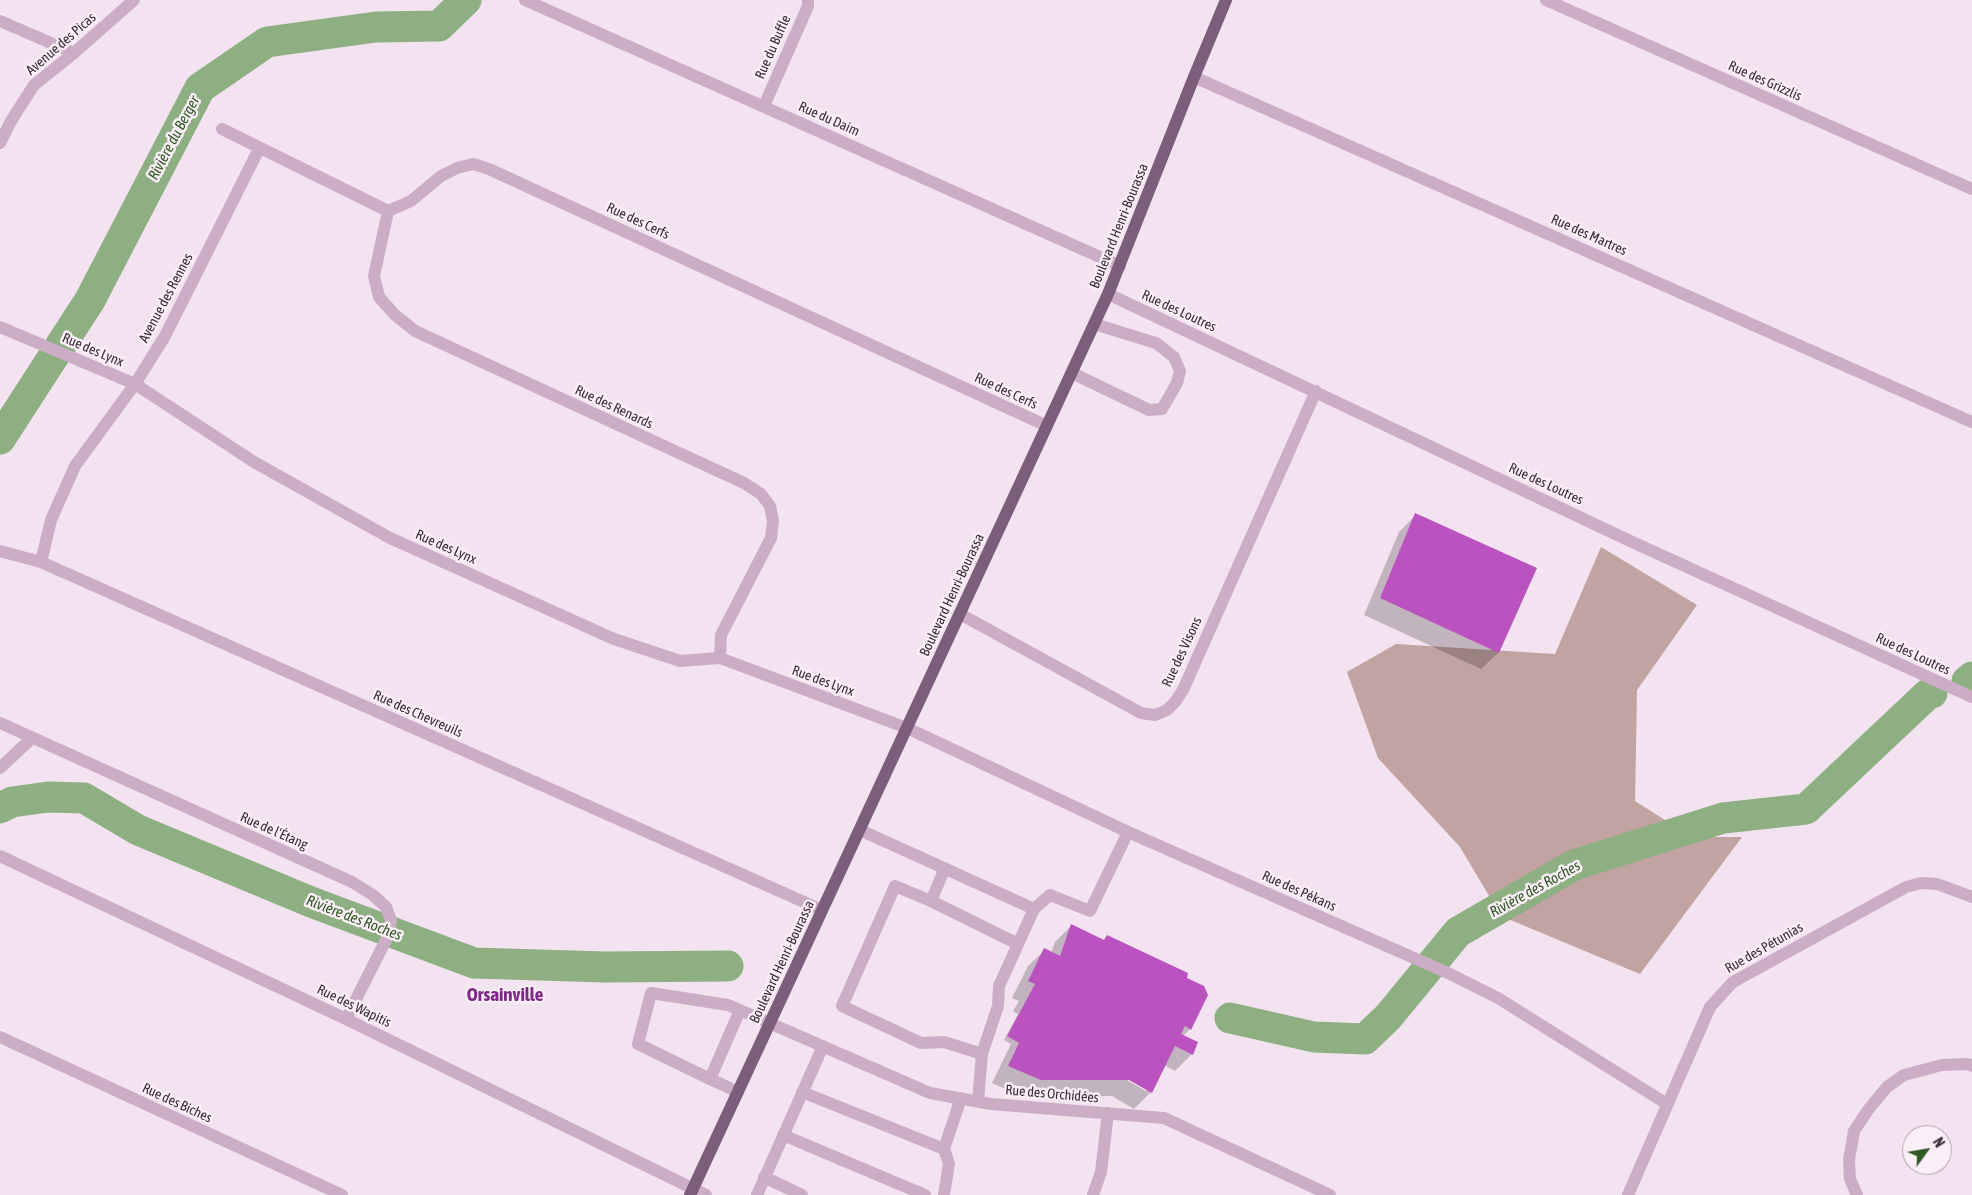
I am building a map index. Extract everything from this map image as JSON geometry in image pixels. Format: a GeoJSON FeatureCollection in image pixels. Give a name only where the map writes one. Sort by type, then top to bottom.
{"type":"FeatureCollection","features":[{"type":"Feature","properties":{"kind":"main road","name":"Boulevard Henri-Bourassa"},"geometry":{"type":"LineString","coordinates":[[692,1191],[1108,294],[1226,0]]}},
{"type":"Feature","properties":{"kind":"street","name":"Avenue des Picas"},"geometry":{"type":"LineString","coordinates":[[0,143],[11,121],[34,85],[74,53],[134,0]]}},
{"type":"Feature","properties":{"kind":"street","name":"Rue du Daim"},"geometry":{"type":"LineString","coordinates":[[525,0],[1120,266]]}},
{"type":"Feature","properties":{"kind":"street","name":"Rue du Buffle"},"geometry":{"type":"LineString","coordinates":[[764,106],[808,6],[808,0]]}},
{"type":"Feature","properties":{"kind":"street","name":"Rue des Grizzlis"},"geometry":{"type":"LineString","coordinates":[[1546,0],[1972,189]]}},
{"type":"Feature","properties":{"kind":"street"},"geometry":{"type":"LineString","coordinates":[[0,21],[74,53]]}},
{"type":"Feature","properties":{"kind":"street","name":"Rue des Martres"},"geometry":{"type":"LineString","coordinates":[[1194,77],[1972,422]]}},
{"type":"Feature","properties":{"kind":"street"},"geometry":{"type":"LineString","coordinates":[[222,129],[259,149],[388,211]]}},
{"type":"Feature","properties":{"kind":"street","name":"Avenue des Rennes"},"geometry":{"type":"LineString","coordinates":[[41,562],[51,520],[75,466],[135,384],[165,336],[259,149]]}},
{"type":"Feature","properties":{"kind":"street","name":"Rue des Cerfs"},"geometry":{"type":"LineString","coordinates":[[388,211],[411,201],[441,176],[457,168],[472,164],[489,168],[1047,426]]}},
{"type":"Feature","properties":{"kind":"street","name":"Rue des Renards"},"geometry":{"type":"LineString","coordinates":[[388,211],[374,276],[379,297],[414,332],[744,483],[761,494],[770,506],[773,521],[770,538],[721,635],[720,658]]}},
{"type":"Feature","properties":{"kind":"street","name":"Rue des Loutres"},"geometry":{"type":"LineString","coordinates":[[1108,294],[1628,540],[1972,697]]}},
{"type":"Feature","properties":{"kind":"street"},"geometry":{"type":"LineString","coordinates":[[1072,373],[1150,410],[1162,409],[1177,383],[1180,370],[1174,357],[1156,343],[1094,324]]}},
{"type":"Feature","properties":{"kind":"street","name":"Rue des Lynx"},"geometry":{"type":"LineString","coordinates":[[0,327],[135,384],[254,462],[390,538],[614,639],[680,661],[720,658],[907,728]]}},
{"type":"Feature","properties":{"kind":"street","name":"Rue des Visons"},"geometry":{"type":"LineString","coordinates":[[960,614],[1141,713],[1155,715],[1167,710],[1183,690],[1316,391]]}},
{"type":"Feature","properties":{"kind":"street","name":"Rue des Chevreuils"},"geometry":{"type":"LineString","coordinates":[[0,551],[41,562],[822,910]]}},
{"type":"Feature","properties":{"kind":"street","name":"Rue de l'Étang"},"geometry":{"type":"LineString","coordinates":[[0,723],[352,882],[373,895],[386,907],[391,920],[388,936],[346,1019]]}},
{"type":"Feature","properties":{"kind":"street","name":"Rue des Pékans"},"geometry":{"type":"LineString","coordinates":[[907,728],[1128,832],[1448,973],[1498,998],[1667,1104]]}},
{"type":"Feature","properties":{"kind":"street"},"geometry":{"type":"LineString","coordinates":[[0,768],[32,738]]}},
{"type":"Feature","properties":{"kind":"street"},"geometry":{"type":"LineString","coordinates":[[860,830],[1034,910]]}},
{"type":"Feature","properties":{"kind":"street"},"geometry":{"type":"LineString","coordinates":[[978,1101],[982,1054],[998,1006],[999,986],[1034,910],[1050,895],[1090,911],[1128,832]]}},
{"type":"Feature","properties":{"kind":"street","name":"Rue des Wapitis"},"geometry":{"type":"LineString","coordinates":[[0,856],[346,1019],[692,1191],[706,1195]]}},
{"type":"Feature","properties":{"kind":"street"},"geometry":{"type":"LineString","coordinates":[[931,900],[945,868]]}},
{"type":"Feature","properties":{"kind":"street","name":"Rue des Pétunias"},"geometry":{"type":"LineString","coordinates":[[1628,1195],[1710,1008],[1732,982],[1906,886],[1921,883],[1937,884],[1972,897]]}},
{"type":"Feature","properties":{"kind":"street"},"geometry":{"type":"LineString","coordinates":[[982,1054],[944,1042],[921,1044],[842,1006],[895,886],[931,900],[1018,944]]}},
{"type":"Feature","properties":{"kind":"street","name":"Rue des Orchidées"},"geometry":{"type":"LineString","coordinates":[[710,1079],[638,1044],[651,993],[728,1005],[930,1092],[978,1101],[1164,1118],[1330,1195]]}},
{"type":"Feature","properties":{"kind":"street"},"geometry":{"type":"LineString","coordinates":[[738,1092],[710,1079],[740,1010]]}},
{"type":"Feature","properties":{"kind":"street","name":"Rue des Biches"},"geometry":{"type":"LineString","coordinates":[[0,1037],[342,1195]]}},
{"type":"Feature","properties":{"kind":"street"},"geometry":{"type":"LineString","coordinates":[[756,1195],[823,1046]]}},
{"type":"Feature","properties":{"kind":"street"},"geometry":{"type":"LineString","coordinates":[[1857,1195],[1850,1179],[1849,1160],[1854,1131],[1887,1087],[1904,1075],[1942,1065],[1968,1064],[1972,1066]]}},
{"type":"Feature","properties":{"kind":"street"},"geometry":{"type":"LineString","coordinates":[[802,1092],[944,1149]]}},
{"type":"Feature","properties":{"kind":"street"},"geometry":{"type":"LineString","coordinates":[[944,1195],[949,1164],[944,1149],[961,1098]]}},
{"type":"Feature","properties":{"kind":"street"},"geometry":{"type":"LineString","coordinates":[[1093,1195],[1101,1172],[1108,1113]]}},
{"type":"Feature","properties":{"kind":"street"},"geometry":{"type":"LineString","coordinates":[[783,1135],[925,1195]]}},
{"type":"Feature","properties":{"kind":"street"},"geometry":{"type":"LineString","coordinates":[[764,1177],[802,1195]]}},
{"type":"Feature","properties":{"kind":"shaded area"},"geometry":{"type":"Polygon","coordinates":[[[1601,547],[1697,605],[1637,690],[1635,801],[1692,837],[1742,837],[1640,974],[1501,916],[1460,847],[1378,758],[1347,672],[1396,644],[1555,654],[1601,547]]]}},
{"type":"Feature","properties":{"kind":"building"},"geometry":{"type":"Polygon","coordinates":[[[1415,513],[1537,568],[1499,653],[1380,598],[1415,513]]]}},
{"type":"Feature","properties":{"kind":"building"},"geometry":{"type":"Polygon","coordinates":[[[1071,924],[1104,940],[1107,935],[1188,973],[1187,978],[1204,986],[1208,995],[1191,1030],[1185,1026],[1181,1034],[1198,1042],[1193,1055],[1175,1046],[1152,1093],[1129,1080],[1041,1080],[1008,1066],[1019,1043],[1007,1036],[1035,984],[1028,981],[1044,948],[1060,956],[1071,924]]]}},
{"type":"Feature","properties":{"kind":"waterway","name":"Rivière du Berger"},"geometry":{"type":"LineString","coordinates":[[0,439],[90,300],[200,88],[267,42],[376,27],[439,26],[466,0]]}},
{"type":"Feature","properties":{"kind":"waterway","name":"Rivière des Roches"},"geometry":{"type":"LineString","coordinates":[[1967,681],[1972,677]]}},
{"type":"Feature","properties":{"kind":"waterway","name":"Rivière des Roches"},"geometry":{"type":"LineString","coordinates":[[1230,1018],[1314,1037],[1365,1039],[1388,1017],[1458,932],[1574,865],[1723,818],[1806,809],[1928,694],[1932,693]]}},
{"type":"Feature","properties":{"kind":"waterway","name":"Rivière des Roches"},"geometry":{"type":"LineString","coordinates":[[0,808],[12,802],[48,797],[84,798],[138,830],[311,902],[474,963],[605,967],[728,966]]}},
{"type":"Feature","properties":{"kind":"district","name":"Orsainville"},"geometry":{"type":"Point","coordinates":[505,995]}}]}
